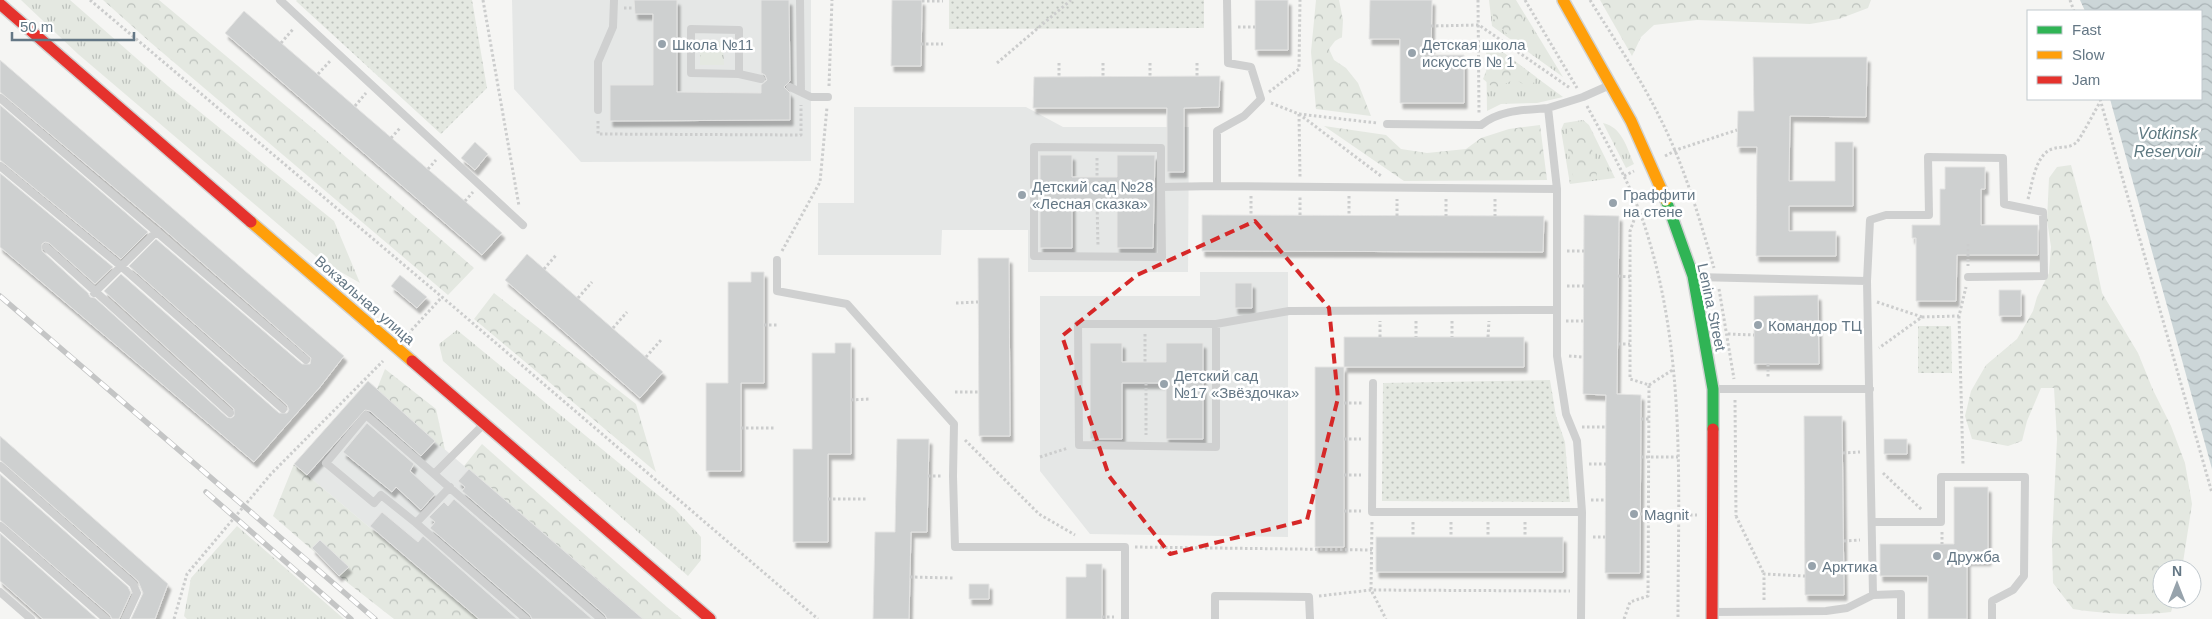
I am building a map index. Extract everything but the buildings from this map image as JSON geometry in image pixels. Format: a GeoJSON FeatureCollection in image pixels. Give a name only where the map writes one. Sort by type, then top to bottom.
{"type":"FeatureCollection","features":[{"type":"Feature","properties":{"kind":"main road","name":"Lenina Street"},"geometry":{"type":"LineString","coordinates":[[1563,0],[1612,84],[1654,170],[1693,276],[1713,389],[1714,516],[1712,616]]}},
{"type":"Feature","properties":{"kind":"main road","name":"Вокзальная улица"},"geometry":{"type":"LineString","coordinates":[[0,4],[710,619]]}},
{"type":"Feature","properties":{"kind":"lane"},"geometry":{"type":"LineString","coordinates":[[598,110],[598,62],[613,27],[614,0]]}},
{"type":"Feature","properties":{"kind":"lane"},"geometry":{"type":"LineString","coordinates":[[800,0],[801,92]]}},
{"type":"Feature","properties":{"kind":"lane"},"geometry":{"type":"LineString","coordinates":[[1217,186],[1218,131],[1244,116],[1261,99],[1251,67],[1228,64],[1227,0]]}},
{"type":"Feature","properties":{"kind":"lane"},"geometry":{"type":"LineString","coordinates":[[283,1],[523,225]]}},
{"type":"Feature","properties":{"kind":"lane"},"geometry":{"type":"LineString","coordinates":[[739,74],[739,30],[691,29],[691,73],[739,74],[761,79]]}},
{"type":"Feature","properties":{"kind":"lane"},"geometry":{"type":"LineString","coordinates":[[1387,124],[1481,125],[1490,118],[1510,111],[1548,108],[1583,97],[1612,84]]}},
{"type":"Feature","properties":{"kind":"lane"},"geometry":{"type":"LineString","coordinates":[[790,87],[811,97],[828,96]]}},
{"type":"Feature","properties":{"kind":"lane"},"geometry":{"type":"LineString","coordinates":[[0,98],[306,360]]}},
{"type":"Feature","properties":{"kind":"lane"},"geometry":{"type":"LineString","coordinates":[[1548,108],[1557,189],[1557,356],[1566,414],[1577,441],[1582,512],[1581,619]]}},
{"type":"Feature","properties":{"kind":"lane"},"geometry":{"type":"LineString","coordinates":[[1034,147],[1161,148],[1161,186],[1162,256],[1034,256],[1034,147]]}},
{"type":"Feature","properties":{"kind":"lane"},"geometry":{"type":"LineString","coordinates":[[1873,594],[1867,299],[1870,220],[1886,215],[1929,215],[1928,157],[2003,158],[2004,204],[2043,212],[2044,276],[1968,277]]}},
{"type":"Feature","properties":{"kind":"lane"},"geometry":{"type":"LineString","coordinates":[[0,166],[122,267],[283,408]]}},
{"type":"Feature","properties":{"kind":"lane"},"geometry":{"type":"LineString","coordinates":[[1161,186],[1557,189]]}},
{"type":"Feature","properties":{"kind":"lane"},"geometry":{"type":"LineString","coordinates":[[94,293],[157,231]]}},
{"type":"Feature","properties":{"kind":"lane"},"geometry":{"type":"LineString","coordinates":[[46,248],[230,413]]}},
{"type":"Feature","properties":{"kind":"lane"},"geometry":{"type":"LineString","coordinates":[[777,260],[777,291],[847,304],[954,424],[955,547],[1125,547],[1125,619]]}},
{"type":"Feature","properties":{"kind":"lane"},"geometry":{"type":"LineString","coordinates":[[1693,276],[1867,281]]}},
{"type":"Feature","properties":{"kind":"lane"},"geometry":{"type":"LineString","coordinates":[[1216,324],[1216,447],[1078,445],[1078,324],[1216,324],[1289,311],[1557,310]]}},
{"type":"Feature","properties":{"kind":"lane"},"geometry":{"type":"LineString","coordinates":[[1373,383],[1372,512],[1582,512]]}},
{"type":"Feature","properties":{"kind":"lane"},"geometry":{"type":"LineString","coordinates":[[1713,389],[1870,389]]}},
{"type":"Feature","properties":{"kind":"lane"},"geometry":{"type":"LineString","coordinates":[[526,619],[382,495],[374,503],[326,463],[366,415],[601,619]]}},
{"type":"Feature","properties":{"kind":"lane"},"geometry":{"type":"LineString","coordinates":[[434,474],[485,424]]}},
{"type":"Feature","properties":{"kind":"lane"},"geometry":{"type":"LineString","coordinates":[[0,466],[133,584],[137,593],[125,619]]}},
{"type":"Feature","properties":{"kind":"lane"},"geometry":{"type":"LineString","coordinates":[[1872,522],[1941,522],[1941,478],[2025,477],[2024,576],[2013,590],[1992,601],[1992,619]]}},
{"type":"Feature","properties":{"kind":"lane"},"geometry":{"type":"LineString","coordinates":[[416,523],[450,487]]}},
{"type":"Feature","properties":{"kind":"lane"},"geometry":{"type":"LineString","coordinates":[[0,526],[106,619]]}},
{"type":"Feature","properties":{"kind":"lane"},"geometry":{"type":"LineString","coordinates":[[0,592],[31,619]]}},
{"type":"Feature","properties":{"kind":"lane"},"geometry":{"type":"LineString","coordinates":[[1712,616],[1743,616],[1764,613],[1826,615],[1847,608],[1873,594],[1901,594],[1901,619]]}},
{"type":"Feature","properties":{"kind":"lane"},"geometry":{"type":"LineString","coordinates":[[1216,619],[1216,596],[1309,597],[1310,619]]}},
{"type":"Feature","properties":{"kind":"path"},"geometry":{"type":"LineString","coordinates":[[90,0],[442,297],[818,619]]}},
{"type":"Feature","properties":{"kind":"path"},"geometry":{"type":"LineString","coordinates":[[483,0],[523,225]]}},
{"type":"Feature","properties":{"kind":"path"},"geometry":{"type":"LineString","coordinates":[[777,260],[820,182],[828,96],[832,0]]}},
{"type":"Feature","properties":{"kind":"path"},"geometry":{"type":"LineString","coordinates":[[997,64],[1071,0]]}},
{"type":"Feature","properties":{"kind":"path"},"geometry":{"type":"LineString","coordinates":[[1300,0],[1299,69],[1261,99],[1298,114],[1397,188],[1397,216]]}},
{"type":"Feature","properties":{"kind":"path"},"geometry":{"type":"LineString","coordinates":[[1478,0],[1479,114]]}},
{"type":"Feature","properties":{"kind":"path"},"geometry":{"type":"LineString","coordinates":[[1525,0],[1583,97],[1624,176],[1649,238],[1665,299],[1677,409],[1678,619]]}},
{"type":"Feature","properties":{"kind":"path"},"geometry":{"type":"LineString","coordinates":[[1590,0],[1647,91],[1675,152],[1737,130]]}},
{"type":"Feature","properties":{"kind":"path"},"geometry":{"type":"LineString","coordinates":[[922,1],[943,1]]}},
{"type":"Feature","properties":{"kind":"path"},"geometry":{"type":"LineString","coordinates":[[281,43],[301,19]]}},
{"type":"Feature","properties":{"kind":"path"},"geometry":{"type":"LineString","coordinates":[[1431,26],[1479,25],[1583,97]]}},
{"type":"Feature","properties":{"kind":"path"},"geometry":{"type":"LineString","coordinates":[[1228,27],[1255,27]]}},
{"type":"Feature","properties":{"kind":"path"},"geometry":{"type":"LineString","coordinates":[[921,44],[943,44]]}},
{"type":"Feature","properties":{"kind":"path"},"geometry":{"type":"LineString","coordinates":[[318,74],[337,52]]}},
{"type":"Feature","properties":{"kind":"path"},"geometry":{"type":"LineString","coordinates":[[1059,64],[1059,76]]}},
{"type":"Feature","properties":{"kind":"path"},"geometry":{"type":"LineString","coordinates":[[1103,64],[1103,76]]}},
{"type":"Feature","properties":{"kind":"path"},"geometry":{"type":"LineString","coordinates":[[1150,64],[1150,76]]}},
{"type":"Feature","properties":{"kind":"path"},"geometry":{"type":"LineString","coordinates":[[1197,64],[1197,76]]}},
{"type":"Feature","properties":{"kind":"path"},"geometry":{"type":"LineString","coordinates":[[598,110],[598,134],[802,135],[801,92]]}},
{"type":"Feature","properties":{"kind":"path"},"geometry":{"type":"LineString","coordinates":[[2025,208],[2035,172],[2044,154],[2052,149],[2070,147],[2079,140],[2100,100]]}},
{"type":"Feature","properties":{"kind":"path"},"geometry":{"type":"LineString","coordinates":[[2100,100],[2212,493]]}},
{"type":"Feature","properties":{"kind":"path"},"geometry":{"type":"LineString","coordinates":[[1298,114],[1387,124]]}},
{"type":"Feature","properties":{"kind":"path"},"geometry":{"type":"LineString","coordinates":[[1298,114],[1300,216]]}},
{"type":"Feature","properties":{"kind":"path"},"geometry":{"type":"LineString","coordinates":[[1097,147],[1097,177]]}},
{"type":"Feature","properties":{"kind":"path"},"geometry":{"type":"LineString","coordinates":[[1251,186],[1251,216]]}},
{"type":"Feature","properties":{"kind":"path"},"geometry":{"type":"LineString","coordinates":[[1348,187],[1348,216]]}},
{"type":"Feature","properties":{"kind":"path"},"geometry":{"type":"LineString","coordinates":[[1446,188],[1446,216]]}},
{"type":"Feature","properties":{"kind":"path"},"geometry":{"type":"LineString","coordinates":[[1495,189],[1495,216]]}},
{"type":"Feature","properties":{"kind":"path"},"geometry":{"type":"LineString","coordinates":[[1097,202],[1098,256]]}},
{"type":"Feature","properties":{"kind":"path"},"geometry":{"type":"LineString","coordinates":[[1638,210],[1630,231],[1630,379],[1650,385]]}},
{"type":"Feature","properties":{"kind":"path"},"geometry":{"type":"LineString","coordinates":[[1964,477],[1959,316],[1968,277],[1968,244]]}},
{"type":"Feature","properties":{"kind":"path"},"geometry":{"type":"LineString","coordinates":[[544,268],[557,254]]}},
{"type":"Feature","properties":{"kind":"path"},"geometry":{"type":"LineString","coordinates":[[1618,276],[1630,277]]}},
{"type":"Feature","properties":{"kind":"path"},"geometry":{"type":"LineString","coordinates":[[578,298],[592,282]]}},
{"type":"Feature","properties":{"kind":"path"},"geometry":{"type":"LineString","coordinates":[[174,619],[187,574],[271,474],[396,347],[442,297]]}},
{"type":"Feature","properties":{"kind":"path"},"geometry":{"type":"LineString","coordinates":[[1867,299],[1922,317],[1959,316]]}},
{"type":"Feature","properties":{"kind":"path"},"geometry":{"type":"LineString","coordinates":[[956,303],[978,302]]}},
{"type":"Feature","properties":{"kind":"path"},"geometry":{"type":"LineString","coordinates":[[613,328],[627,312]]}},
{"type":"Feature","properties":{"kind":"path"},"geometry":{"type":"LineString","coordinates":[[1869,354],[1922,317]]}},
{"type":"Feature","properties":{"kind":"path"},"geometry":{"type":"LineString","coordinates":[[1145,324],[1145,362]]}},
{"type":"Feature","properties":{"kind":"path"},"geometry":{"type":"LineString","coordinates":[[764,325],[778,325]]}},
{"type":"Feature","properties":{"kind":"path"},"geometry":{"type":"LineString","coordinates":[[1728,334],[1754,335]]}},
{"type":"Feature","properties":{"kind":"path"},"geometry":{"type":"LineString","coordinates":[[646,357],[661,340]]}},
{"type":"Feature","properties":{"kind":"path"},"geometry":{"type":"LineString","coordinates":[[1618,344],[1630,344]]}},
{"type":"Feature","properties":{"kind":"path"},"geometry":{"type":"LineString","coordinates":[[1650,385],[1674,369]]}},
{"type":"Feature","properties":{"kind":"path"},"geometry":{"type":"LineString","coordinates":[[1146,383],[1146,446]]}},
{"type":"Feature","properties":{"kind":"path"},"geometry":{"type":"LineString","coordinates":[[1624,619],[1630,602],[1648,596],[1650,385]]}},
{"type":"Feature","properties":{"kind":"path"},"geometry":{"type":"LineString","coordinates":[[955,392],[978,392]]}},
{"type":"Feature","properties":{"kind":"path"},"geometry":{"type":"LineString","coordinates":[[851,400],[869,399]]}},
{"type":"Feature","properties":{"kind":"path"},"geometry":{"type":"LineString","coordinates":[[1344,403],[1372,403]]}},
{"type":"Feature","properties":{"kind":"path"},"geometry":{"type":"LineString","coordinates":[[1641,419],[1650,419]]}},
{"type":"Feature","properties":{"kind":"path"},"geometry":{"type":"LineString","coordinates":[[1571,427],[1606,427]]}},
{"type":"Feature","properties":{"kind":"path"},"geometry":{"type":"LineString","coordinates":[[741,428],[774,428]]}},
{"type":"Feature","properties":{"kind":"path"},"geometry":{"type":"LineString","coordinates":[[954,429],[1039,514],[1094,547]]}},
{"type":"Feature","properties":{"kind":"path"},"geometry":{"type":"LineString","coordinates":[[1344,439],[1372,439]]}},
{"type":"Feature","properties":{"kind":"path"},"geometry":{"type":"LineString","coordinates":[[1040,457],[1078,445]]}},
{"type":"Feature","properties":{"kind":"path"},"geometry":{"type":"LineString","coordinates":[[1641,457],[1678,457]]}},
{"type":"Feature","properties":{"kind":"path"},"geometry":{"type":"LineString","coordinates":[[1871,462],[1934,522]]}},
{"type":"Feature","properties":{"kind":"path"},"geometry":{"type":"LineString","coordinates":[[1344,475],[1372,475]]}},
{"type":"Feature","properties":{"kind":"path"},"geometry":{"type":"LineString","coordinates":[[828,499],[868,499]]}},
{"type":"Feature","properties":{"kind":"path"},"geometry":{"type":"LineString","coordinates":[[1344,511],[1372,512],[1371,590],[1386,619]]}},
{"type":"Feature","properties":{"kind":"path"},"geometry":{"type":"LineString","coordinates":[[1640,514],[1678,515]]}},
{"type":"Feature","properties":{"kind":"path"},"geometry":{"type":"LineString","coordinates":[[1844,541],[1872,539]]}},
{"type":"Feature","properties":{"kind":"path"},"geometry":{"type":"LineString","coordinates":[[1125,547],[1372,550]]}},
{"type":"Feature","properties":{"kind":"path"},"geometry":{"type":"LineString","coordinates":[[1764,613],[1764,574],[1805,576]]}},
{"type":"Feature","properties":{"kind":"path"},"geometry":{"type":"LineString","coordinates":[[910,577],[953,578]]}},
{"type":"Feature","properties":{"kind":"path"},"geometry":{"type":"LineString","coordinates":[[1309,597],[1371,590],[1581,591]]}},
{"type":"Feature","properties":{"kind":"highlighted area"},"geometry":{"type":"Polygon","coordinates":[[[1255,221],[1329,308],[1338,398],[1307,520],[1170,554],[1109,476],[1062,336],[1137,275],[1255,221]]]}},
{"type":"Feature","properties":{"kind":"shaded area","name":"Школа №11"},"geometry":{"type":"Polygon","coordinates":[[[512,0],[811,0],[811,161],[581,162],[514,89],[512,0]]]}},
{"type":"Feature","properties":{"kind":"shaded area","name":"Детский сад №28 «Лесная сказка»"},"geometry":{"type":"Polygon","coordinates":[[[854,107],[1026,107],[1063,127],[1189,127],[1188,272],[1028,272],[1028,230],[942,230],[941,255],[818,255],[818,203],[854,203],[854,107]]]}},
{"type":"Feature","properties":{"kind":"shaded area","name":"Детский сад №17 «Звёздочка»"},"geometry":{"type":"Polygon","coordinates":[[[1200,272],[1288,272],[1288,537],[1090,534],[1040,471],[1040,296],[1200,296],[1200,272]]]}},
{"type":"Feature","properties":{"kind":"shaded area"},"geometry":{"type":"Polygon","coordinates":[[[368,381],[435,441],[643,619],[479,619],[294,464],[368,381]]]}},
{"type":"Feature","properties":{"kind":"green space"},"geometry":{"type":"Polygon","coordinates":[[[21,0],[70,0],[168,86],[334,221],[360,283],[320,260],[78,54],[21,0]]]}},
{"type":"Feature","properties":{"kind":"green space"},"geometry":{"type":"Polygon","coordinates":[[[103,0],[159,0],[317,132],[474,268],[448,295],[103,0]]]}},
{"type":"Feature","properties":{"kind":"green space"},"geometry":{"type":"Polygon","coordinates":[[[297,0],[472,0],[487,88],[441,134],[297,0]]]}},
{"type":"Feature","properties":{"kind":"green space"},"geometry":{"type":"Polygon","coordinates":[[[949,0],[1204,0],[1204,28],[949,29],[949,0]]]}},
{"type":"Feature","properties":{"kind":"green space"},"geometry":{"type":"Polygon","coordinates":[[[1316,0],[1339,0],[1343,20],[1342,37],[1335,41],[1329,49],[1334,60],[1346,68],[1358,83],[1371,116],[1316,109],[1311,52],[1316,0]]]}},
{"type":"Feature","properties":{"kind":"green space"},"geometry":{"type":"Polygon","coordinates":[[[1489,0],[1516,0],[1563,77],[1492,26],[1489,0]]]}},
{"type":"Feature","properties":{"kind":"green space"},"geometry":{"type":"Polygon","coordinates":[[[1499,0],[1513,3],[1520,10],[1522,21],[1518,34],[1509,36],[1493,18],[1493,5],[1499,0]]]}},
{"type":"Feature","properties":{"kind":"green space"},"geometry":{"type":"Polygon","coordinates":[[[1600,0],[1871,0],[1868,8],[1839,19],[1810,24],[1697,20],[1654,25],[1641,37],[1632,56],[1600,0]]]}},
{"type":"Feature","properties":{"kind":"green space"},"geometry":{"type":"Polygon","coordinates":[[[1486,40],[1563,97],[1537,103],[1501,104],[1487,111],[1486,40]]]}},
{"type":"Feature","properties":{"kind":"green space"},"geometry":{"type":"Polygon","coordinates":[[[700,41],[723,41],[724,65],[700,65],[700,41]]]}},
{"type":"Feature","properties":{"kind":"green space"},"geometry":{"type":"Polygon","coordinates":[[[1496,47],[1536,77],[1531,89],[1515,79],[1495,89],[1483,79],[1496,47]]]}},
{"type":"Feature","properties":{"kind":"green space"},"geometry":{"type":"Polygon","coordinates":[[[1583,120],[1589,125],[1615,178],[1570,184],[1561,130],[1564,123],[1583,120]]]}},
{"type":"Feature","properties":{"kind":"green space"},"geometry":{"type":"Polygon","coordinates":[[[1603,123],[1615,129],[1623,139],[1634,164],[1626,168],[1603,123]]]}},
{"type":"Feature","properties":{"kind":"green space"},"geometry":{"type":"Polygon","coordinates":[[[1540,125],[1547,180],[1404,181],[1324,126],[1386,135],[1401,149],[1427,153],[1466,149],[1481,138],[1509,129],[1540,125]]]}},
{"type":"Feature","properties":{"kind":"green space"},"geometry":{"type":"Polygon","coordinates":[[[1576,126],[1586,137],[1592,150],[1596,164],[1597,179],[1574,181],[1566,139],[1569,129],[1576,126]]]}},
{"type":"Feature","properties":{"kind":"green space"},"geometry":{"type":"Polygon","coordinates":[[[2071,165],[2091,240],[2102,293],[2138,353],[2153,390],[2171,426],[2185,463],[2192,504],[2184,559],[2152,559],[2152,609],[2172,609],[2171,612],[2122,614],[2073,609],[2053,583],[2052,540],[2057,439],[2054,388],[2041,388],[2027,421],[2022,441],[2008,446],[1972,439],[1965,416],[1971,391],[1986,365],[2017,339],[2033,311],[2037,297],[2049,273],[2051,247],[2047,220],[2049,178],[2057,167],[2071,165]]]}},
{"type":"Feature","properties":{"kind":"green space"},"geometry":{"type":"Polygon","coordinates":[[[494,293],[636,404],[656,472],[474,319],[494,293]]]}},
{"type":"Feature","properties":{"kind":"green space"},"geometry":{"type":"Polygon","coordinates":[[[1918,326],[1951,326],[1952,373],[1918,373],[1918,326]]]}},
{"type":"Feature","properties":{"kind":"green space"},"geometry":{"type":"Polygon","coordinates":[[[457,330],[675,509],[701,537],[701,560],[688,576],[443,361],[439,344],[457,330]]]}},
{"type":"Feature","properties":{"kind":"green space"},"geometry":{"type":"Polygon","coordinates":[[[385,369],[436,409],[445,450],[375,394],[385,369]]]}},
{"type":"Feature","properties":{"kind":"green space"},"geometry":{"type":"Polygon","coordinates":[[[1550,380],[1556,416],[1565,442],[1570,502],[1382,501],[1383,383],[1550,380]]]}},
{"type":"Feature","properties":{"kind":"green space"},"geometry":{"type":"Polygon","coordinates":[[[482,444],[682,619],[643,619],[464,466],[482,444]]]}},
{"type":"Feature","properties":{"kind":"green space"},"geometry":{"type":"Polygon","coordinates":[[[294,464],[479,619],[394,619],[339,576],[349,567],[333,553],[325,561],[273,516],[294,464]]]}},
{"type":"Feature","properties":{"kind":"green space"},"geometry":{"type":"Polygon","coordinates":[[[237,526],[344,619],[187,619],[184,616],[191,578],[237,526]]]}},
{"type":"Feature","properties":{"kind":"water","name":"Votkinsk Reservoir"},"geometry":{"type":"Polygon","coordinates":[[[2080,0],[2212,0],[2212,469],[2110,100],[2202,100],[2202,10],[2085,10],[2080,0]]]}},
{"type":"Feature","properties":{"kind":"railway"},"geometry":{"type":"LineString","coordinates":[[0,296],[375,619]]}},
{"type":"Feature","properties":{"kind":"railway"},"geometry":{"type":"LineString","coordinates":[[206,492],[351,619]]}},
{"type":"Feature","properties":{"kind":"traffic: fast"},"geometry":{"type":"LineString","coordinates":[[1666,200],[1693,276],[1713,389],[1713,429]]}},
{"type":"Feature","properties":{"kind":"traffic: slow"},"geometry":{"type":"LineString","coordinates":[[1563,0],[1631,121],[1666,200]]}},
{"type":"Feature","properties":{"kind":"traffic: slow"},"geometry":{"type":"LineString","coordinates":[[251,222],[412,361]]}},
{"type":"Feature","properties":{"kind":"traffic: jam"},"geometry":{"type":"LineString","coordinates":[[0,4],[251,222]]}},
{"type":"Feature","properties":{"kind":"traffic: jam"},"geometry":{"type":"LineString","coordinates":[[412,361],[710,619]]}},
{"type":"Feature","properties":{"kind":"traffic: jam"},"geometry":{"type":"LineString","coordinates":[[1712,619],[1713,429]]}},
{"type":"Feature","properties":{"kind":"place","name":"Школа №11"},"geometry":{"type":"Point","coordinates":[662,44]}},
{"type":"Feature","properties":{"kind":"place","name":"Детская школа искусств № 1"},"geometry":{"type":"Point","coordinates":[1412,53]}},
{"type":"Feature","properties":{"kind":"place","name":"Детский сад №28 «Лесная сказка»"},"geometry":{"type":"Point","coordinates":[1022,195]}},
{"type":"Feature","properties":{"kind":"place","name":"Граффити на стене"},"geometry":{"type":"Point","coordinates":[1613,203]}},
{"type":"Feature","properties":{"kind":"place","name":"Командор ТЦ"},"geometry":{"type":"Point","coordinates":[1758,325]}},
{"type":"Feature","properties":{"kind":"place","name":"Детский сад №17 «Звёздочка»"},"geometry":{"type":"Point","coordinates":[1164,384]}},
{"type":"Feature","properties":{"kind":"place","name":"Magnit"},"geometry":{"type":"Point","coordinates":[1634,514]}},
{"type":"Feature","properties":{"kind":"place","name":"Дружба"},"geometry":{"type":"Point","coordinates":[1937,556]}},
{"type":"Feature","properties":{"kind":"place","name":"Арктика"},"geometry":{"type":"Point","coordinates":[1812,566]}}]}
